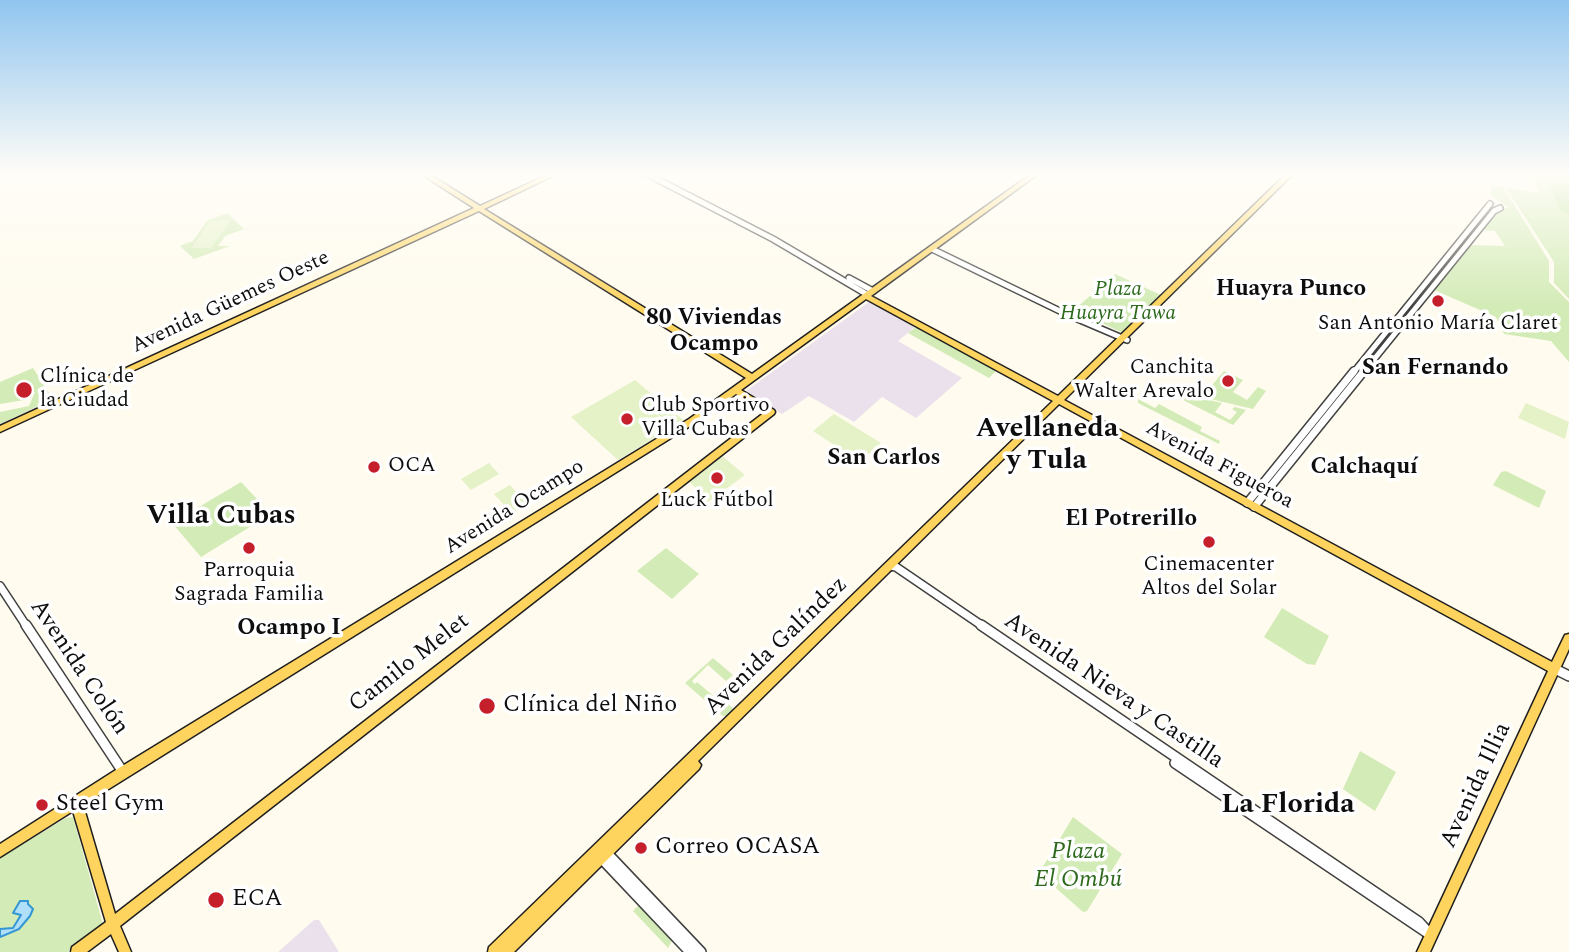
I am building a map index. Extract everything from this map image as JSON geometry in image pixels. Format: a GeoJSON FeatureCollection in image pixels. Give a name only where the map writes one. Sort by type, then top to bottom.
{"type":"FeatureCollection","features":[{"type":"Feature","properties":{"kind":"main road","name":"Avenida Güemes Oeste"},"geometry":{"type":"LineString","coordinates":[[0,429],[457,218]]}},
{"type":"Feature","properties":{"kind":"main road"},"geometry":{"type":"LineString","coordinates":[[500,218],[752,378]]}},
{"type":"Feature","properties":{"kind":"main road","name":"Avenida Ocampo"},"geometry":{"type":"LineString","coordinates":[[0,851],[123,772],[692,421],[974,218]]}},
{"type":"Feature","properties":{"kind":"main road","name":"Avenida Galíndez"},"geometry":{"type":"LineString","coordinates":[[505,952],[603,852],[1246,218]]}},
{"type":"Feature","properties":{"kind":"main road","name":"Avenida Figueroa"},"geometry":{"type":"LineString","coordinates":[[869,294],[1060,401],[1555,669]]}},
{"type":"Feature","properties":{"kind":"main road","name":"Camilo Melet"},"geometry":{"type":"LineString","coordinates":[[77,952],[771,412],[736,390]]}},
{"type":"Feature","properties":{"kind":"main road","name":"Avenida Illia"},"geometry":{"type":"LineString","coordinates":[[1423,952],[1569,638]]}},
{"type":"Feature","properties":{"kind":"main road"},"geometry":{"type":"LineString","coordinates":[[76,804],[113,925],[125,952]]}},
{"type":"Feature","properties":{"kind":"main road","name":"Avenida Galíndez"},"geometry":{"type":"LineString","coordinates":[[494,952],[603,852]]}},
{"type":"Feature","properties":{"kind":"street"},"geometry":{"type":"LineString","coordinates":[[733,218],[869,294]]}},
{"type":"Feature","properties":{"kind":"street"},"geometry":{"type":"LineString","coordinates":[[741,218],[772,234],[869,294]]}},
{"type":"Feature","properties":{"kind":"street"},"geometry":{"type":"LineString","coordinates":[[1251,505],[1479,218]]}},
{"type":"Feature","properties":{"kind":"street"},"geometry":{"type":"LineString","coordinates":[[1251,505],[1487,218]]}},
{"type":"Feature","properties":{"kind":"street"},"geometry":{"type":"LineString","coordinates":[[934,247],[1124,338]]}},
{"type":"Feature","properties":{"kind":"street","name":"Avenida Nieva y Castilla"},"geometry":{"type":"LineString","coordinates":[[893,567],[1417,928],[1431,934]]}},
{"type":"Feature","properties":{"kind":"street","name":"Avenida Colón"},"geometry":{"type":"LineString","coordinates":[[0,586],[123,772]]}},
{"type":"Feature","properties":{"kind":"street"},"geometry":{"type":"LineString","coordinates":[[1555,669],[1569,676]]}},
{"type":"Feature","properties":{"kind":"street"},"geometry":{"type":"LineString","coordinates":[[603,852],[690,952]]}},
{"type":"Feature","properties":{"kind":"street"},"geometry":{"type":"LineString","coordinates":[[603,852],[701,952]]}},
{"type":"Feature","properties":{"kind":"shaded area"},"geometry":{"type":"Polygon","coordinates":[[[869,302],[915,327],[898,341],[962,378],[916,418],[882,397],[854,422],[809,396],[782,414],[746,391],[869,302]]]}},
{"type":"Feature","properties":{"kind":"shaded area"},"geometry":{"type":"Polygon","coordinates":[[[314,920],[319,920],[339,952],[278,952],[314,920]]]}},
{"type":"Feature","properties":{"kind":"green space"},"geometry":{"type":"Polygon","coordinates":[[[233,218],[244,229],[225,236],[218,246],[230,246],[194,259],[180,246],[193,241],[207,221],[233,218]]]}},
{"type":"Feature","properties":{"kind":"green space"},"geometry":{"type":"Polygon","coordinates":[[[1492,218],[1523,218],[1549,261],[1549,282],[1569,302],[1569,362],[1551,341],[1504,334],[1496,317],[1434,290],[1470,245],[1505,246],[1495,231],[1482,230],[1492,218]]]}},
{"type":"Feature","properties":{"kind":"green space"},"geometry":{"type":"Polygon","coordinates":[[[1526,218],[1569,218],[1569,299],[1554,283],[1554,262],[1526,218]]]}},
{"type":"Feature","properties":{"kind":"green space"},"geometry":{"type":"Polygon","coordinates":[[[231,220],[211,248],[191,248],[210,221],[231,220]]]}},
{"type":"Feature","properties":{"kind":"green space","name":"Plaza Huayra Tawa"},"geometry":{"type":"Polygon","coordinates":[[[1115,274],[1161,295],[1123,333],[1074,310],[1115,274]]]}},
{"type":"Feature","properties":{"kind":"green space"},"geometry":{"type":"Polygon","coordinates":[[[916,327],[995,368],[996,371],[989,378],[908,333],[916,327]]]}},
{"type":"Feature","properties":{"kind":"green space","name":"Clínica de la Ciudad"},"geometry":{"type":"Polygon","coordinates":[[[33,368],[53,399],[0,424],[0,412],[29,406],[35,392],[28,393],[24,400],[0,404],[0,382],[33,368]]]}},
{"type":"Feature","properties":{"kind":"green space"},"geometry":{"type":"Polygon","coordinates":[[[1224,371],[1243,380],[1233,392],[1247,400],[1258,387],[1266,391],[1253,409],[1202,397],[1224,371]]]}},
{"type":"Feature","properties":{"kind":"green space","name":"Club Sportivo Villa Cubas"},"geometry":{"type":"Polygon","coordinates":[[[635,380],[683,420],[618,460],[571,417],[635,380]]]}},
{"type":"Feature","properties":{"kind":"green space"},"geometry":{"type":"Polygon","coordinates":[[[1161,389],[1222,403],[1215,412],[1230,420],[1237,412],[1232,409],[1235,407],[1246,410],[1233,425],[1161,389]]]}},
{"type":"Feature","properties":{"kind":"green space"},"geometry":{"type":"Polygon","coordinates":[[[1138,399],[1155,408],[1159,404],[1202,427],[1200,431],[1220,441],[1219,444],[1138,403],[1138,399]]]}},
{"type":"Feature","properties":{"kind":"green space"},"geometry":{"type":"Polygon","coordinates":[[[1526,403],[1569,422],[1565,439],[1518,418],[1526,403]]]}},
{"type":"Feature","properties":{"kind":"green space"},"geometry":{"type":"Polygon","coordinates":[[[834,414],[881,443],[860,462],[813,431],[834,414]]]}},
{"type":"Feature","properties":{"kind":"green space","name":"Luck Fútbol"},"geometry":{"type":"Polygon","coordinates":[[[721,455],[745,475],[708,502],[688,480],[721,455]]]}},
{"type":"Feature","properties":{"kind":"green space"},"geometry":{"type":"Polygon","coordinates":[[[489,463],[499,474],[471,490],[461,479],[489,463]]]}},
{"type":"Feature","properties":{"kind":"green space"},"geometry":{"type":"Polygon","coordinates":[[[1506,471],[1546,491],[1539,508],[1493,485],[1501,472],[1506,471]]]}},
{"type":"Feature","properties":{"kind":"green space"},"geometry":{"type":"Polygon","coordinates":[[[241,482],[271,514],[201,557],[172,523],[241,482]]]}},
{"type":"Feature","properties":{"kind":"green space"},"geometry":{"type":"Polygon","coordinates":[[[510,485],[527,504],[511,513],[494,494],[510,485]]]}},
{"type":"Feature","properties":{"kind":"green space"},"geometry":{"type":"Polygon","coordinates":[[[666,548],[699,574],[672,599],[637,571],[666,548]]]}},
{"type":"Feature","properties":{"kind":"green space"},"geometry":{"type":"Polygon","coordinates":[[[1282,608],[1329,636],[1315,665],[1307,664],[1264,637],[1282,608]]]}},
{"type":"Feature","properties":{"kind":"green space"},"geometry":{"type":"Polygon","coordinates":[[[713,658],[733,675],[726,681],[708,665],[692,681],[695,684],[697,682],[724,705],[727,703],[734,709],[726,716],[685,683],[713,658]]]}},
{"type":"Feature","properties":{"kind":"green space"},"geometry":{"type":"Polygon","coordinates":[[[1360,751],[1396,772],[1375,811],[1343,789],[1360,751]]]}},
{"type":"Feature","properties":{"kind":"green space"},"geometry":{"type":"Polygon","coordinates":[[[73,817],[103,924],[68,952],[0,952],[0,858],[66,818],[73,817]]]}},
{"type":"Feature","properties":{"kind":"green space","name":"Plaza El Ombú"},"geometry":{"type":"Polygon","coordinates":[[[1073,817],[1122,854],[1087,911],[1083,912],[1039,873],[1073,817]]]}},
{"type":"Feature","properties":{"kind":"green space"},"geometry":{"type":"Polygon","coordinates":[[[639,905],[673,939],[668,948],[633,911],[639,905]]]}},
{"type":"Feature","properties":{"kind":"water"},"geometry":{"type":"Polygon","coordinates":[[[20,901],[28,901],[33,909],[30,916],[19,929],[0,937],[0,929],[13,928],[21,915],[13,913],[20,901]]]}},
{"type":"Feature","properties":{"kind":"place","name":"San Antonio María Claret"},"geometry":{"type":"Point","coordinates":[1438,301]}},
{"type":"Feature","properties":{"kind":"place","name":"Canchita Walter Arevalo"},"geometry":{"type":"Point","coordinates":[1228,381]}},
{"type":"Feature","properties":{"kind":"place","name":"Clínica de la Ciudad"},"geometry":{"type":"Point","coordinates":[24,390]}},
{"type":"Feature","properties":{"kind":"place","name":"Club Sportivo Villa Cubas"},"geometry":{"type":"Point","coordinates":[627,419]}},
{"type":"Feature","properties":{"kind":"place","name":"OCA"},"geometry":{"type":"Point","coordinates":[374,467]}},
{"type":"Feature","properties":{"kind":"place","name":"Luck Fútbol"},"geometry":{"type":"Point","coordinates":[717,478]}},
{"type":"Feature","properties":{"kind":"place","name":"Cinemacenter Altos del Solar"},"geometry":{"type":"Point","coordinates":[1209,542]}},
{"type":"Feature","properties":{"kind":"place","name":"Parroquia Sagrada Familia"},"geometry":{"type":"Point","coordinates":[249,548]}},
{"type":"Feature","properties":{"kind":"place","name":"Clínica del Niño"},"geometry":{"type":"Point","coordinates":[487,706]}},
{"type":"Feature","properties":{"kind":"place","name":"Steel Gym"},"geometry":{"type":"Point","coordinates":[42,805]}},
{"type":"Feature","properties":{"kind":"place","name":"Correo OCASA"},"geometry":{"type":"Point","coordinates":[641,848]}},
{"type":"Feature","properties":{"kind":"place","name":"ECA"},"geometry":{"type":"Point","coordinates":[216,900]}},
{"type":"Feature","properties":{"kind":"district","name":"Huayra Punco"},"geometry":{"type":"Point","coordinates":[1291,290]}},
{"type":"Feature","properties":{"kind":"district","name":"80 Viviendas Ocampo"},"geometry":{"type":"Point","coordinates":[714,332]}},
{"type":"Feature","properties":{"kind":"district","name":"San Fernando"},"geometry":{"type":"Point","coordinates":[1435,369]}},
{"type":"Feature","properties":{"kind":"district","name":"Avellaneda y Tula"},"geometry":{"type":"Point","coordinates":[1047,447]}},
{"type":"Feature","properties":{"kind":"district","name":"San Carlos"},"geometry":{"type":"Point","coordinates":[884,459]}},
{"type":"Feature","properties":{"kind":"district","name":"Calchaquí"},"geometry":{"type":"Point","coordinates":[1364,468]}},
{"type":"Feature","properties":{"kind":"district","name":"Villa Cubas"},"geometry":{"type":"Point","coordinates":[221,518]}},
{"type":"Feature","properties":{"kind":"district","name":"El Potrerillo"},"geometry":{"type":"Point","coordinates":[1131,520]}},
{"type":"Feature","properties":{"kind":"district","name":"Ocampo I"},"geometry":{"type":"Point","coordinates":[289,629]}},
{"type":"Feature","properties":{"kind":"district","name":"La Florida"},"geometry":{"type":"Point","coordinates":[1288,807]}}]}
